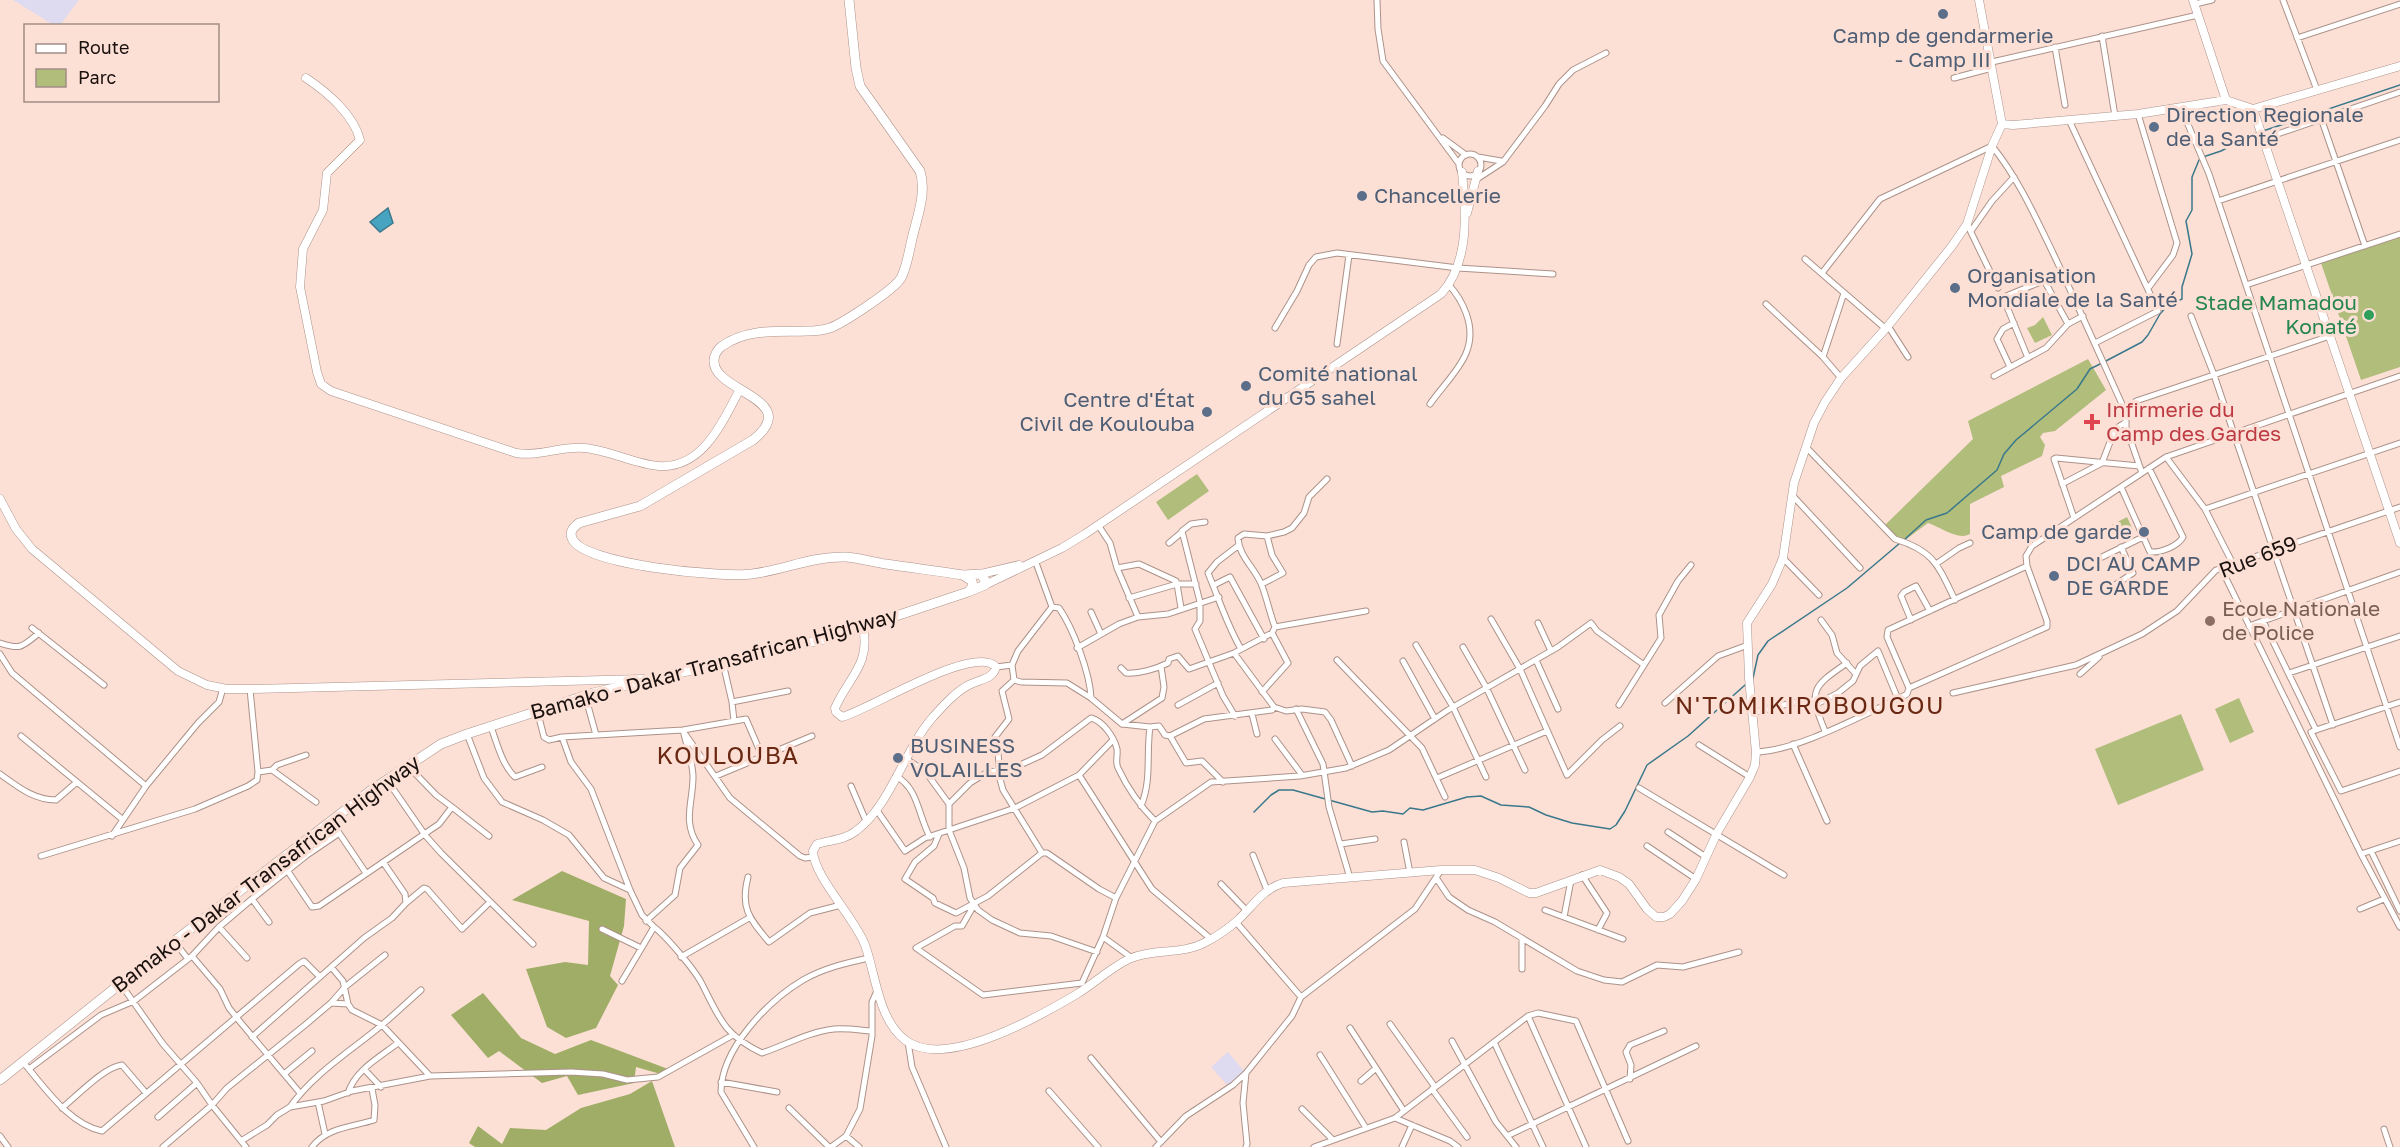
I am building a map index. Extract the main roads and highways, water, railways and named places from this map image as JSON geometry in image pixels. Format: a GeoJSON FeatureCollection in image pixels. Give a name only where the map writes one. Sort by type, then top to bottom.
{"type":"FeatureCollection","features":[{"type":"Feature","properties":{"kind":"highway"},"geometry":{"type":"LineString","coordinates":[[849,0],[860,86],[920,171],[922,179],[922,194],[905,266],[897,284],[833,327],[807,331],[766,331],[722,346],[714,358],[715,368],[723,378],[766,409],[768,420],[760,434],[640,506],[579,523],[574,526],[571,534],[576,544],[619,561],[708,574],[750,575],[799,562],[847,557],[963,575],[972,581],[973,586],[968,592]]}},
{"type":"Feature","properties":{"kind":"highway","name":"Bamako - Dakar Transafrican Highway"},"geometry":{"type":"LineString","coordinates":[[0,1080],[120,983],[331,820],[430,751],[467,734],[589,694],[863,628],[985,585],[986,580],[981,574],[963,575]]}},
{"type":"Feature","properties":{"kind":"water"},"geometry":{"type":"Polygon","coordinates":[[[388,208],[393,223],[380,232],[370,222],[388,208]]]}},
{"type":"Feature","properties":{"kind":"waterway"},"geometry":{"type":"LineString","coordinates":[[2263,131],[2400,85]]}},
{"type":"Feature","properties":{"kind":"waterway"},"geometry":{"type":"LineString","coordinates":[[2203,157],[2221,151],[2258,132]]}},
{"type":"Feature","properties":{"kind":"waterway"},"geometry":{"type":"LineString","coordinates":[[2104,362],[2142,342],[2168,305],[2182,299],[2182,287],[2192,254],[2186,221],[2192,210],[2192,177],[2199,160]]}},
{"type":"Feature","properties":{"kind":"waterway"},"geometry":{"type":"LineString","coordinates":[[1904,540],[1926,520],[1947,513],[1997,470],[2004,454],[2016,440],[2077,389],[2090,369],[2100,364]]}},
{"type":"Feature","properties":{"kind":"waterway"},"geometry":{"type":"LineString","coordinates":[[1753,678],[1758,655],[1768,641],[1847,588],[1900,543]]}},
{"type":"Feature","properties":{"kind":"waterway"},"geometry":{"type":"LineString","coordinates":[[1254,812],[1279,790],[1293,790],[1372,812],[1403,814],[1410,808],[1423,810],[1467,797],[1481,796],[1501,805],[1529,807],[1572,823],[1610,829],[1616,825],[1625,811],[1647,765],[1688,736],[1745,685]]}},
{"type":"Feature","properties":{"kind":"place","name":"Camp de gendarmerie - Camp III"},"geometry":{"type":"Point","coordinates":[1943,14]}},
{"type":"Feature","properties":{"kind":"place","name":"Direction Regionale de la Santé"},"geometry":{"type":"Point","coordinates":[2154,127]}},
{"type":"Feature","properties":{"kind":"place","name":"Chancellerie"},"geometry":{"type":"Point","coordinates":[1362,196]}},
{"type":"Feature","properties":{"kind":"place","name":"Organisation Mondiale de la Santé"},"geometry":{"type":"Point","coordinates":[1955,288]}},
{"type":"Feature","properties":{"kind":"place","name":"Stade Mamadou Konaté"},"geometry":{"type":"Point","coordinates":[2369,315]}},
{"type":"Feature","properties":{"kind":"place","name":"Comité national du G5 sahel"},"geometry":{"type":"Point","coordinates":[1246,386]}},
{"type":"Feature","properties":{"kind":"place","name":"Centre d'État Civil de Koulouba"},"geometry":{"type":"Point","coordinates":[1207,412]}},
{"type":"Feature","properties":{"kind":"place","name":"Infirmerie du Camp des Gardes"},"geometry":{"type":"Point","coordinates":[2092,422]}},
{"type":"Feature","properties":{"kind":"place","name":"Camp de garde"},"geometry":{"type":"Point","coordinates":[2144,532]}},
{"type":"Feature","properties":{"kind":"place","name":"DCI AU CAMP DE GARDE"},"geometry":{"type":"Point","coordinates":[2054,576]}},
{"type":"Feature","properties":{"kind":"place","name":"Ecole Nationale de Police"},"geometry":{"type":"Point","coordinates":[2210,621]}},
{"type":"Feature","properties":{"kind":"place","name":"BUSINESS VOLAILLES"},"geometry":{"type":"Point","coordinates":[898,758]}},
{"type":"Feature","properties":{"kind":"district","name":"N'TOMIKIROBOUGOU"},"geometry":{"type":"Point","coordinates":[1810,706]}},
{"type":"Feature","properties":{"kind":"district","name":"KOULOUBA"},"geometry":{"type":"Point","coordinates":[728,756]}}]}
